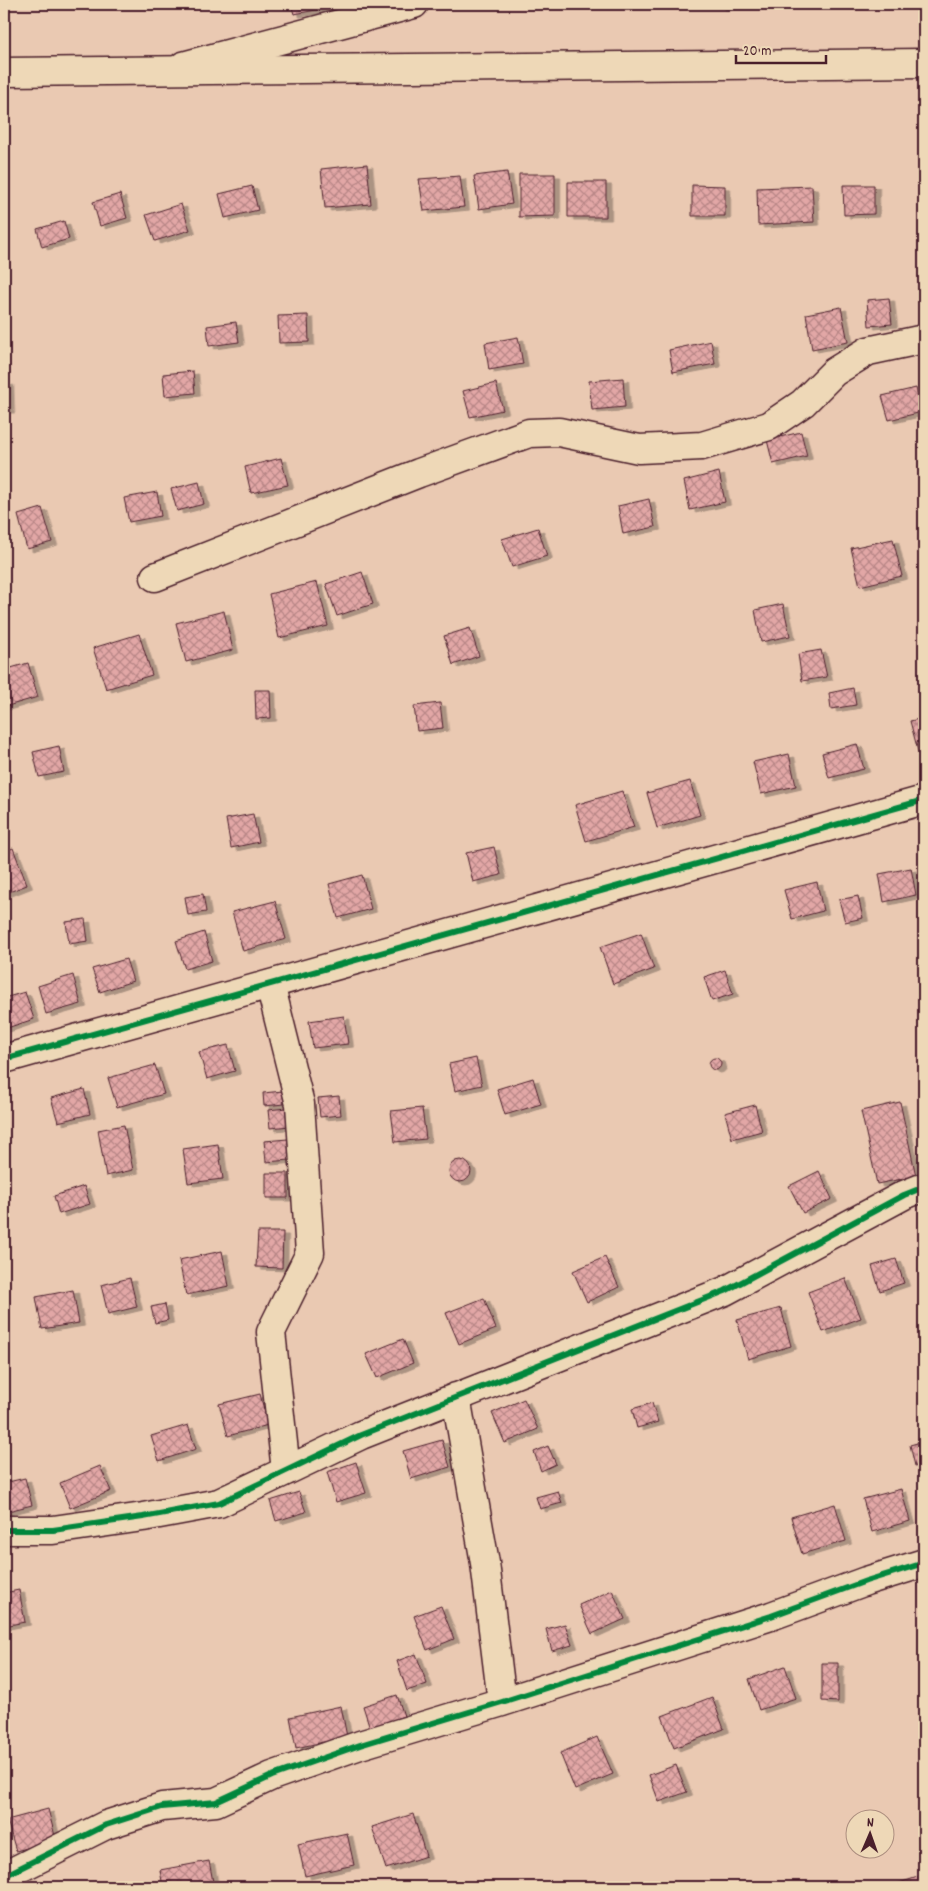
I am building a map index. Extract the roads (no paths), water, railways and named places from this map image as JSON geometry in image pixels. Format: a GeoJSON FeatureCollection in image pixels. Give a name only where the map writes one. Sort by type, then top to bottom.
{"type":"FeatureCollection","features":[{"type":"Feature","properties":{"kind":"street"},"geometry":{"type":"LineString","coordinates":[[165,71],[414,4]]}},
{"type":"Feature","properties":{"kind":"street"},"geometry":{"type":"LineString","coordinates":[[4,72],[924,63]]}},
{"type":"Feature","properties":{"kind":"street"},"geometry":{"type":"LineString","coordinates":[[155,577],[419,473],[528,433],[559,432],[639,449],[702,446],[769,426],[803,403],[834,372],[868,352],[924,339]]}},
{"type":"Feature","properties":{"kind":"street"},"geometry":{"type":"LineString","coordinates":[[4,1059],[924,800]]}},
{"type":"Feature","properties":{"kind":"street"},"geometry":{"type":"LineString","coordinates":[[270,984],[300,1104],[310,1253],[271,1332],[286,1471]]}},
{"type":"Feature","properties":{"kind":"street"},"geometry":{"type":"LineString","coordinates":[[4,1530],[53,1530],[143,1517],[219,1503],[361,1435],[725,1290],[924,1186]]}},
{"type":"Feature","properties":{"kind":"street"},"geometry":{"type":"LineString","coordinates":[[456,1397],[485,1563],[502,1702]]}},
{"type":"Feature","properties":{"kind":"street"},"geometry":{"type":"LineString","coordinates":[[4,1876],[106,1825],[162,1808],[216,1802],[281,1772],[360,1745],[771,1616],[866,1581],[924,1563]]}}]}
